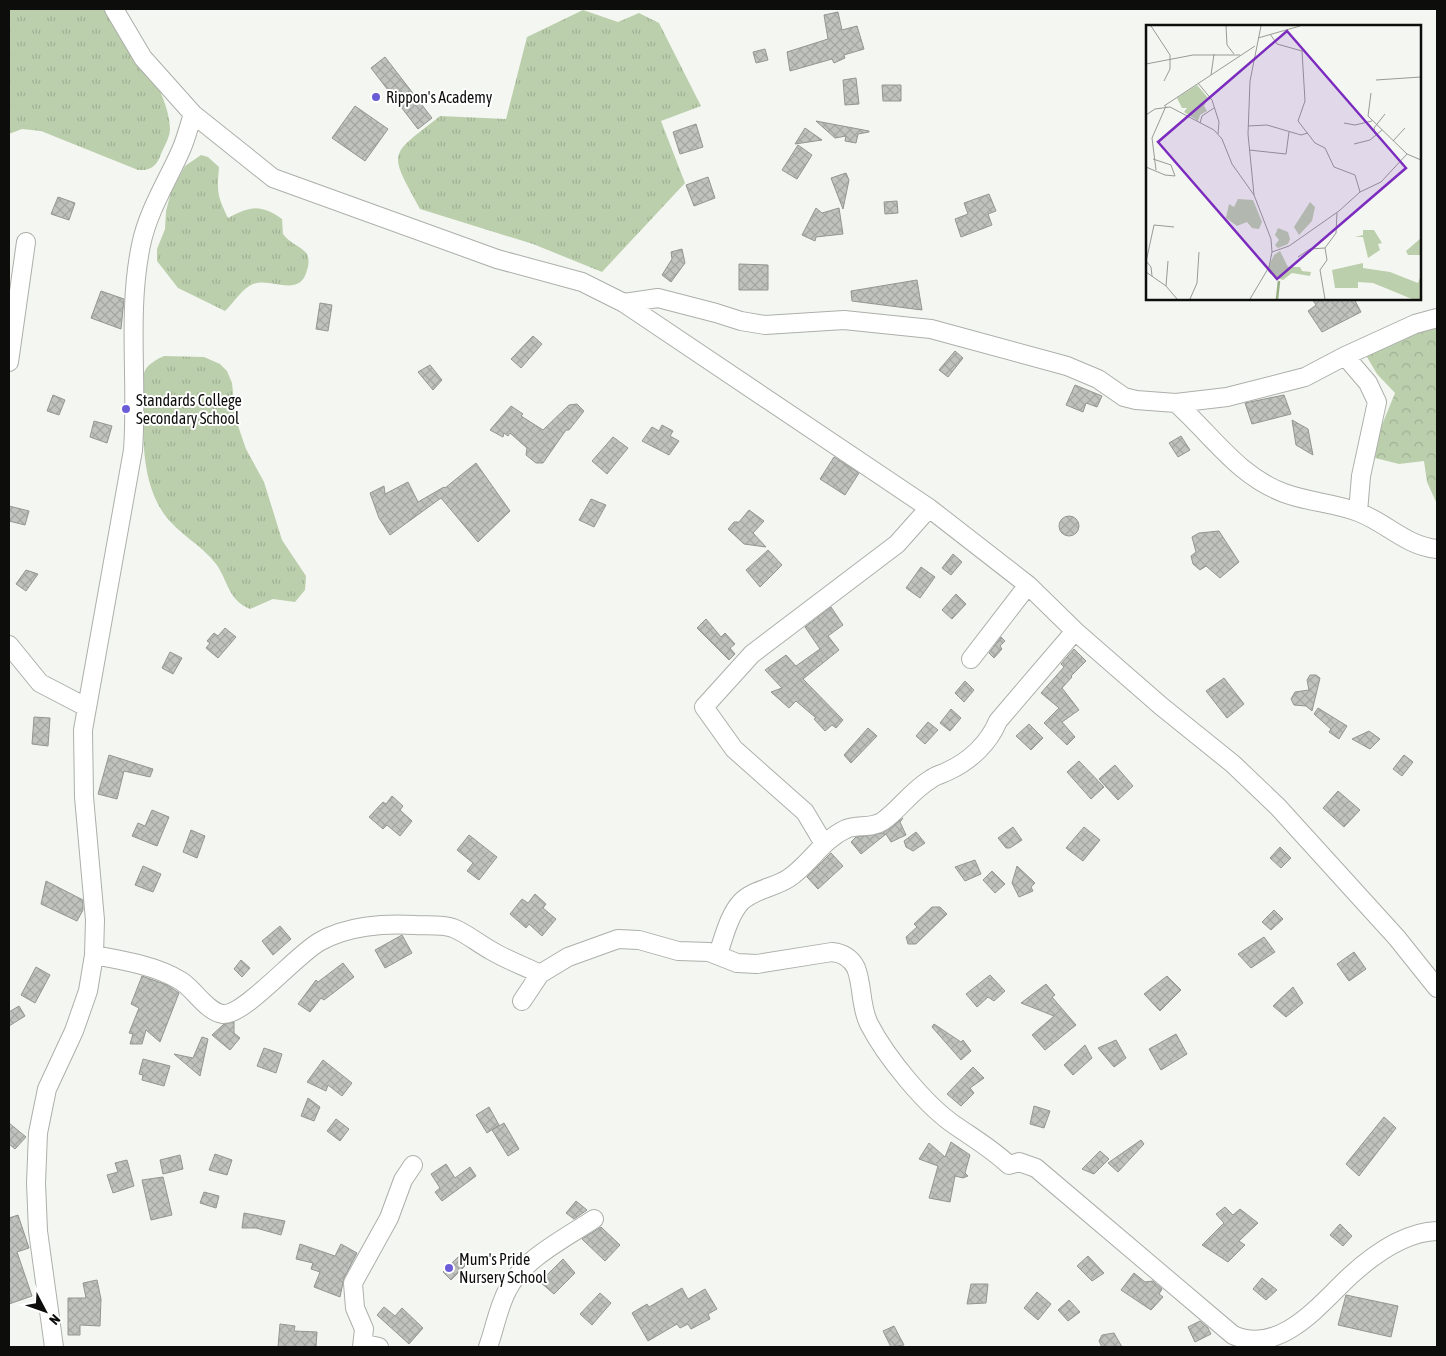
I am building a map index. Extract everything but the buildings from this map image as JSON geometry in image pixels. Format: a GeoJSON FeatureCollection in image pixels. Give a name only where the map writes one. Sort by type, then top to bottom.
{"type":"FeatureCollection","features":[{"type":"Feature","properties":{"kind":"street"},"geometry":{"type":"LineString","coordinates":[[114,9],[143,58],[192,114],[273,178],[498,260],[582,282],[624,303],[929,508],[1028,585],[1075,631],[1161,706],[1233,764],[1278,807],[1396,938],[1437,988]]}},
{"type":"Feature","properties":{"kind":"street"},"geometry":{"type":"LineString","coordinates":[[54,1347],[40,1258],[36,1183],[38,1133],[47,1089],[74,1031],[88,991],[94,955],[95,920],[84,797],[83,749],[86,707],[133,450],[136,408],[134,370],[135,300],[141,244],[159,193],[182,149],[192,114]]}},
{"type":"Feature","properties":{"kind":"street"},"geometry":{"type":"LineString","coordinates":[[9,362],[26,242]]}},
{"type":"Feature","properties":{"kind":"street"},"geometry":{"type":"LineString","coordinates":[[624,303],[658,298],[741,321],[765,325],[844,320],[931,329],[1067,366],[1098,380],[1124,397],[1136,400],[1176,403],[1227,398],[1305,377],[1345,356],[1415,324],[1437,318]]}},
{"type":"Feature","properties":{"kind":"street"},"geometry":{"type":"LineString","coordinates":[[1345,356],[1368,383],[1377,402],[1361,476],[1358,512]]}},
{"type":"Feature","properties":{"kind":"street"},"geometry":{"type":"LineString","coordinates":[[1176,403],[1201,425],[1235,463],[1282,492],[1358,512],[1406,540],[1422,547],[1437,549]]}},
{"type":"Feature","properties":{"kind":"street"},"geometry":{"type":"LineString","coordinates":[[824,844],[805,812],[734,748],[704,708],[752,654],[897,544],[929,508]]}},
{"type":"Feature","properties":{"kind":"street"},"geometry":{"type":"LineString","coordinates":[[971,659],[1028,585]]}},
{"type":"Feature","properties":{"kind":"street"},"geometry":{"type":"LineString","coordinates":[[718,954],[733,913],[742,902],[788,879],[824,844],[848,828],[867,827],[881,822],[898,808],[913,790],[933,777],[950,770],[980,750],[998,721],[1075,631]]}},
{"type":"Feature","properties":{"kind":"street"},"geometry":{"type":"LineString","coordinates":[[9,645],[40,682],[86,707]]}},
{"type":"Feature","properties":{"kind":"street"},"geometry":{"type":"LineString","coordinates":[[94,955],[114,958],[170,975],[182,982],[216,1011],[223,1014],[243,1006],[296,958],[317,942],[338,934],[378,926],[397,924],[452,928],[495,953],[540,974]]}},
{"type":"Feature","properties":{"kind":"street"},"geometry":{"type":"LineString","coordinates":[[522,1001],[540,974],[568,957],[618,940],[639,940],[678,951],[718,954],[737,962],[757,964],[832,952],[840,953],[848,959],[858,974],[863,1007],[869,1023],[888,1055],[927,1100],[956,1126],[986,1144],[1009,1165],[1019,1162],[1036,1168],[1233,1335],[1244,1341],[1261,1342],[1274,1339],[1296,1327],[1352,1274],[1378,1254],[1416,1234],[1437,1231]]}},
{"type":"Feature","properties":{"kind":"street"},"geometry":{"type":"LineString","coordinates":[[379,1347],[370,1345],[362,1347],[364,1329],[356,1308],[353,1284],[389,1218],[403,1180],[413,1166]]}},
{"type":"Feature","properties":{"kind":"street"},"geometry":{"type":"LineString","coordinates":[[488,1347],[504,1298],[517,1274],[530,1262],[594,1219]]}},
{"type":"Feature","properties":{"kind":"green space"},"geometry":{"type":"Polygon","coordinates":[[[9,9],[115,9],[157,84],[168,115],[169,135],[155,165],[146,170],[138,170],[41,131],[22,129],[9,134],[9,9]]]}},
{"type":"Feature","properties":{"kind":"green space"},"geometry":{"type":"Polygon","coordinates":[[[583,10],[618,22],[639,13],[659,23],[701,106],[661,121],[685,183],[602,272],[533,244],[420,209],[402,175],[398,156],[402,148],[410,140],[440,116],[506,119],[527,37],[583,10]]]}},
{"type":"Feature","properties":{"kind":"green space"},"geometry":{"type":"Polygon","coordinates":[[[201,155],[208,157],[219,167],[219,193],[228,218],[255,208],[268,211],[282,219],[283,234],[288,240],[304,251],[308,257],[307,270],[303,279],[298,283],[292,285],[253,284],[241,293],[225,311],[178,288],[157,261],[157,249],[165,229],[166,211],[171,192],[185,166],[201,155]]]}},
{"type":"Feature","properties":{"kind":"green space"},"geometry":{"type":"Polygon","coordinates":[[[1437,317],[1437,504],[1427,482],[1424,461],[1399,464],[1375,458],[1377,437],[1395,393],[1377,374],[1364,352],[1437,317]]]}},
{"type":"Feature","properties":{"kind":"green space"},"geometry":{"type":"Polygon","coordinates":[[[164,356],[204,357],[220,364],[227,371],[232,383],[236,420],[246,449],[264,482],[282,540],[306,576],[305,590],[295,602],[273,599],[250,609],[242,605],[229,590],[216,564],[170,521],[157,502],[151,488],[145,461],[142,384],[147,367],[164,356]]]}},
{"type":"Feature","properties":{"kind":"place","name":"Rippon's Academy"},"geometry":{"type":"Point","coordinates":[376,97]}},
{"type":"Feature","properties":{"kind":"place","name":"Standards College Secondary School"},"geometry":{"type":"Point","coordinates":[126,409]}},
{"type":"Feature","properties":{"kind":"place","name":"Mum's Pride Nursery School"},"geometry":{"type":"Point","coordinates":[449,1268]}}]}
